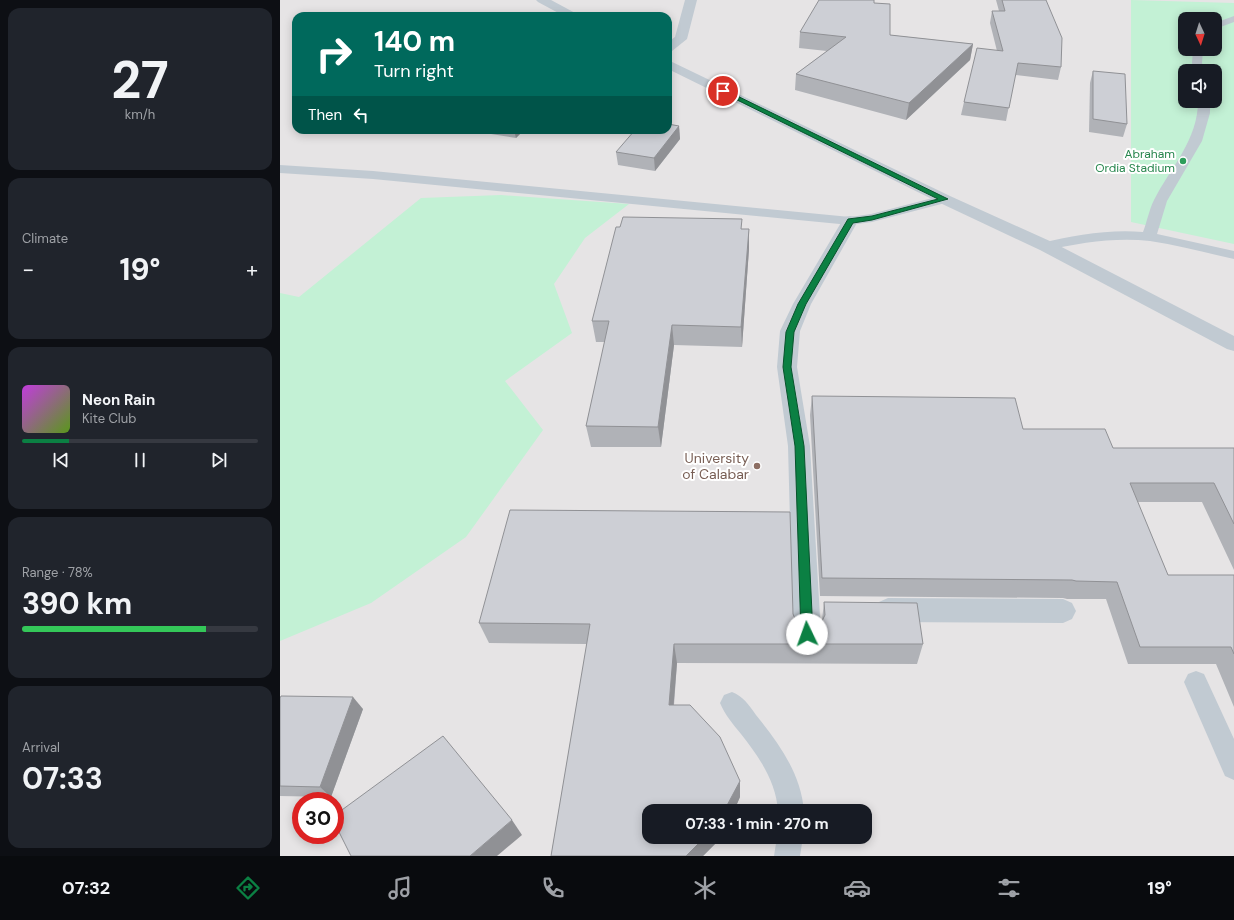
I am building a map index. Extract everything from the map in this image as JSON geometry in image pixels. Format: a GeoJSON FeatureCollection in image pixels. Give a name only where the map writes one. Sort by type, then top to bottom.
{"type":"FeatureCollection","features":[{"type":"Feature","properties":{"kind":"street"},"geometry":{"type":"LineString","coordinates":[[542,0],[565,12]]}},
{"type":"Feature","properties":{"kind":"street"},"geometry":{"type":"LineString","coordinates":[[672,45],[681,39],[691,0]]}},
{"type":"Feature","properties":{"kind":"street"},"geometry":{"type":"LineString","coordinates":[[672,66],[944,199],[1046,246],[1234,344]]}},
{"type":"Feature","properties":{"kind":"street"},"geometry":{"type":"LineString","coordinates":[[814,618],[799,446],[787,367],[790,332],[802,304],[850,221]]}},
{"type":"Feature","properties":{"kind":"street"},"geometry":{"type":"LineString","coordinates":[[868,610],[1063,611]]}},
{"type":"Feature","properties":{"kind":"lane"},"geometry":{"type":"LineString","coordinates":[[1222,23],[1234,19]]}},
{"type":"Feature","properties":{"kind":"lane"},"geometry":{"type":"LineString","coordinates":[[1149,237],[1160,201],[1196,141],[1204,108]]}},
{"type":"Feature","properties":{"kind":"lane"},"geometry":{"type":"LineString","coordinates":[[280,169],[380,176],[850,221],[872,218],[944,199]]}},
{"type":"Feature","properties":{"kind":"lane"},"geometry":{"type":"LineString","coordinates":[[1046,246],[1068,241],[1108,237],[1149,237],[1234,255]]}},
{"type":"Feature","properties":{"kind":"lane"},"geometry":{"type":"LineString","coordinates":[[1196,682],[1234,767]]}},
{"type":"Feature","properties":{"kind":"lane"},"geometry":{"type":"LineString","coordinates":[[732,703],[778,764],[792,804]]}},
{"type":"Feature","properties":{"kind":"lane"},"geometry":{"type":"LineString","coordinates":[[787,856],[790,844]]}},
{"type":"Feature","properties":{"kind":"shaded area","name":"University of Calabar"},"geometry":{"type":"Polygon","coordinates":[[[280,0],[1234,0],[1234,856],[280,856],[280,0]]]}},
{"type":"Feature","properties":{"kind":"green space","name":"Abraham Ordia Stadium"},"geometry":{"type":"Polygon","coordinates":[[[1131,0],[1234,3],[1234,244],[1131,222],[1131,0]]]}},
{"type":"Feature","properties":{"kind":"green space"},"geometry":{"type":"Polygon","coordinates":[[[501,195],[629,204],[585,238],[554,284],[572,333],[505,381],[543,430],[466,537],[371,603],[280,641],[280,293],[299,297],[421,198],[501,195]]]}},
{"type":"Feature","properties":{"kind":"building"},"geometry":{"type":"Polygon","coordinates":[[[819,0],[874,0],[874,3],[890,4],[890,35],[973,44],[909,103],[796,74],[846,37],[800,32],[819,0]]]}},
{"type":"Feature","properties":{"kind":"building"},"geometry":{"type":"Polygon","coordinates":[[[1002,0],[1046,0],[1062,38],[1061,67],[1018,63],[1009,108],[964,102],[977,48],[1003,51],[992,11],[1005,11],[1002,0]]]}},
{"type":"Feature","properties":{"kind":"building"},"geometry":{"type":"Polygon","coordinates":[[[1093,71],[1125,74],[1127,124],[1093,119],[1093,71]]]}},
{"type":"Feature","properties":{"kind":"building"},"geometry":{"type":"Polygon","coordinates":[[[672,125],[679,126],[654,158],[616,152],[632,134],[672,134],[672,125]]]}},
{"type":"Feature","properties":{"kind":"building"},"geometry":{"type":"Polygon","coordinates":[[[623,217],[742,219],[741,229],[749,229],[741,327],[672,325],[658,427],[586,426],[609,321],[592,321],[616,227],[620,227],[623,217]]]}},
{"type":"Feature","properties":{"kind":"building"},"geometry":{"type":"Polygon","coordinates":[[[812,396],[1015,398],[1023,429],[1105,429],[1113,448],[1234,448],[1234,524],[1214,483],[1130,483],[1168,575],[1234,575],[1234,654],[1231,647],[1140,647],[1117,582],[1072,580],[822,578],[812,396]]]}},
{"type":"Feature","properties":{"kind":"building"},"geometry":{"type":"Polygon","coordinates":[[[510,510],[790,512],[793,614],[798,625],[809,628],[820,625],[825,615],[824,602],[917,603],[923,644],[674,644],[669,705],[690,705],[720,737],[740,781],[728,804],[642,804],[642,844],[698,844],[686,856],[551,856],[590,624],[479,623],[510,510]]]}},
{"type":"Feature","properties":{"kind":"building"},"geometry":{"type":"Polygon","coordinates":[[[281,696],[353,697],[320,787],[280,786],[281,696]]]}},
{"type":"Feature","properties":{"kind":"building"},"geometry":{"type":"Polygon","coordinates":[[[443,736],[512,820],[470,856],[351,856],[344,842],[344,808],[443,736]]]}},
{"type":"Feature","properties":{"kind":"place","name":"Abraham Ordia Stadium"},"geometry":{"type":"Point","coordinates":[1183,161]}},
{"type":"Feature","properties":{"kind":"place","name":"University of Calabar"},"geometry":{"type":"Point","coordinates":[757,466]}},
{"type":"Feature","properties":{"kind":"route"},"geometry":{"type":"LineString","coordinates":[[723,91],[944,199],[872,218],[850,221],[802,304],[790,332],[787,367],[799,446],[807,634]]}}]}
